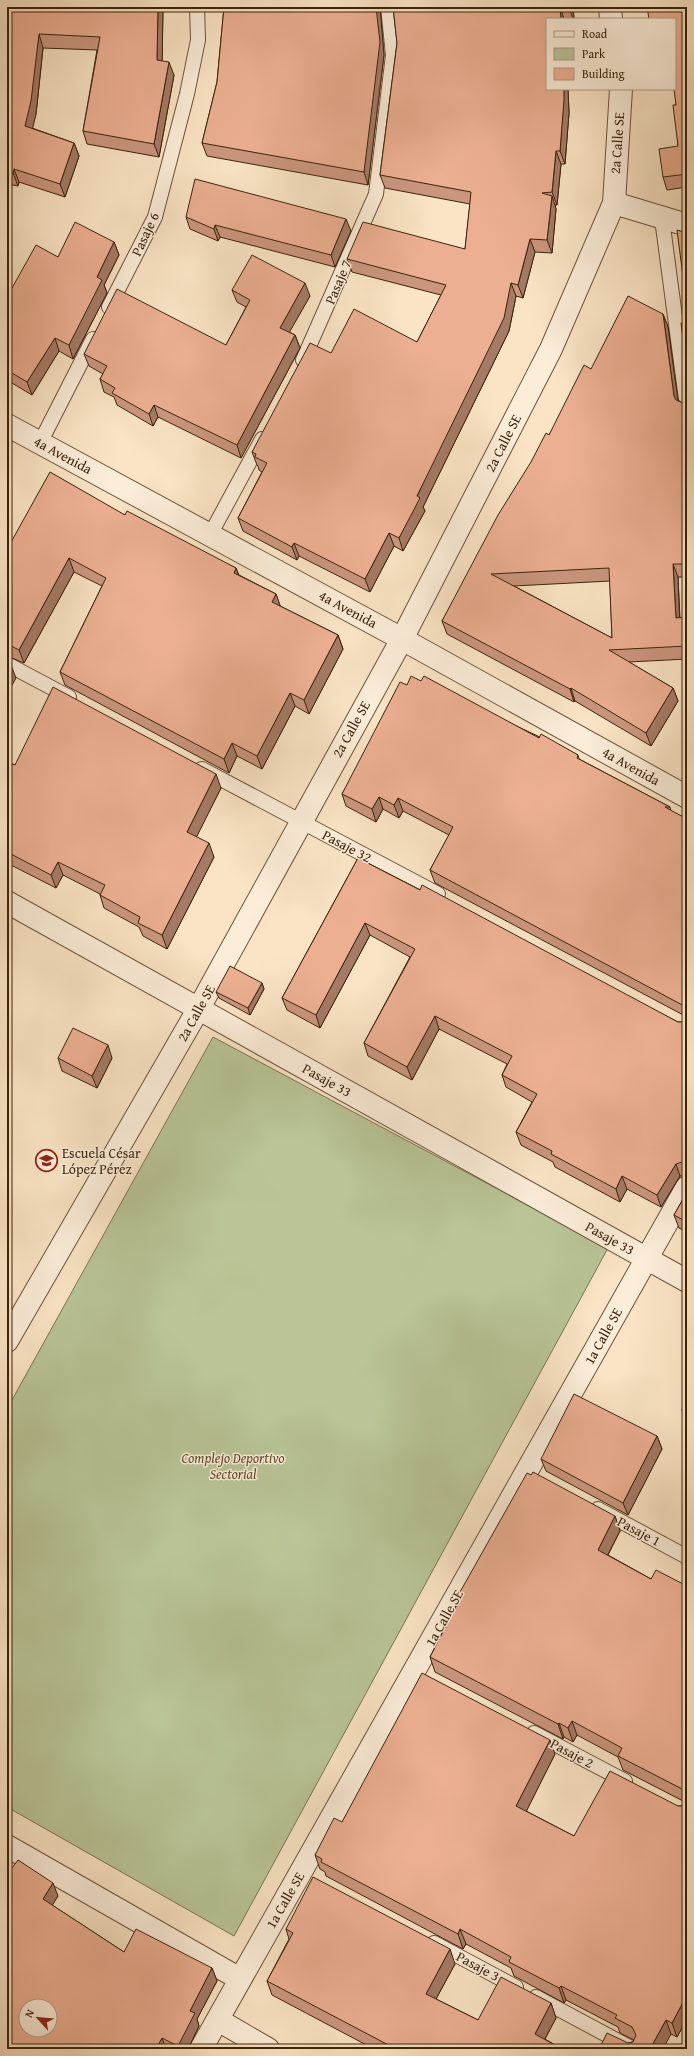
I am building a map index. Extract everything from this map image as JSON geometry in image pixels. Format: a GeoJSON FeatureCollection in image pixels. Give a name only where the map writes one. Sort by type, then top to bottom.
{"type":"FeatureCollection","features":[{"type":"Feature","properties":{"kind":"street"},"geometry":{"type":"LineString","coordinates":[[610,7],[611,18]]}},
{"type":"Feature","properties":{"kind":"street","name":"2a Calle SE"},"geometry":{"type":"LineString","coordinates":[[7,1341],[199,1008],[300,821],[402,639],[551,349],[614,203],[621,90]]}},
{"type":"Feature","properties":{"kind":"street"},"geometry":{"type":"LineString","coordinates":[[614,203],[687,225]]}},
{"type":"Feature","properties":{"kind":"street","name":"4a Avenida"},"geometry":{"type":"LineString","coordinates":[[7,425],[402,639],[687,797]]}},
{"type":"Feature","properties":{"kind":"street","name":"Pasaje 33"},"geometry":{"type":"LineString","coordinates":[[7,902],[687,1281]]}},
{"type":"Feature","properties":{"kind":"street","name":"1a Calle SE"},"geometry":{"type":"LineString","coordinates":[[201,2049],[240,1979],[308,1876],[422,1674],[534,1474],[647,1258],[687,1187]]}},
{"type":"Feature","properties":{"kind":"street"},"geometry":{"type":"LineString","coordinates":[[7,1846],[240,1979]]}},
{"type":"Feature","properties":{"kind":"street"},"geometry":{"type":"LineString","coordinates":[[218,2020],[268,2049]]}},
{"type":"Feature","properties":{"kind":"lane","name":"Pasaje 6"},"geometry":{"type":"LineString","coordinates":[[104,316],[155,217],[187,94],[198,40],[197,7]]}},
{"type":"Feature","properties":{"kind":"lane","name":"Pasaje 7"},"geometry":{"type":"LineString","coordinates":[[296,373],[311,345],[376,194],[393,55],[388,7]]}},
{"type":"Feature","properties":{"kind":"lane"},"geometry":{"type":"LineString","coordinates":[[662,218],[687,406]]}},
{"type":"Feature","properties":{"kind":"lane"},"geometry":{"type":"LineString","coordinates":[[40,443],[97,330]]}},
{"type":"Feature","properties":{"kind":"lane"},"geometry":{"type":"LineString","coordinates":[[210,535],[266,430]]}},
{"type":"Feature","properties":{"kind":"lane"},"geometry":{"type":"LineString","coordinates":[[7,664],[84,706]]}},
{"type":"Feature","properties":{"kind":"lane","name":"Pasaje 32"},"geometry":{"type":"LineString","coordinates":[[189,762],[448,900]]}},
{"type":"Feature","properties":{"kind":"lane","name":"Pasaje 1"},"geometry":{"type":"LineString","coordinates":[[583,1500],[687,1557]]}},
{"type":"Feature","properties":{"kind":"lane","name":"Pasaje 2"},"geometry":{"type":"LineString","coordinates":[[520,1726],[638,1788]]}},
{"type":"Feature","properties":{"kind":"lane","name":"Pasaje 3"},"geometry":{"type":"LineString","coordinates":[[419,1935],[633,2049]]}},
{"type":"Feature","properties":{"kind":"green space","name":"Complejo Deportivo Sectorial"},"geometry":{"type":"Polygon","coordinates":[[[213,1037],[608,1248],[234,1936],[7,1807],[7,1409],[213,1037]]]}},
{"type":"Feature","properties":{"kind":"building"},"geometry":{"type":"Polygon","coordinates":[[[7,7],[158,7],[157,60],[169,62],[154,144],[83,131],[100,37],[39,34],[31,101],[25,126],[74,143],[60,184],[14,169],[13,173],[7,172],[7,7]]]}},
{"type":"Feature","properties":{"kind":"building"},"geometry":{"type":"Polygon","coordinates":[[[224,7],[376,7],[380,42],[364,172],[202,143],[217,82],[224,7]]]}},
{"type":"Feature","properties":{"kind":"building"},"geometry":{"type":"Polygon","coordinates":[[[393,7],[560,7],[561,18],[546,18],[546,90],[564,90],[564,100],[560,151],[556,151],[552,192],[542,193],[552,196],[547,240],[530,239],[518,285],[511,283],[504,318],[417,496],[420,498],[399,538],[389,533],[365,579],[294,543],[292,547],[238,518],[267,463],[255,457],[256,454],[252,452],[310,343],[331,353],[354,309],[417,342],[446,285],[347,259],[363,222],[465,249],[471,192],[380,175],[397,43],[393,7]]]}},
{"type":"Feature","properties":{"kind":"building"},"geometry":{"type":"Polygon","coordinates":[[[647,7],[687,7],[687,174],[663,177],[659,149],[678,146],[673,105],[676,105],[674,90],[676,90],[676,18],[649,18],[647,7]]]}},
{"type":"Feature","properties":{"kind":"building"},"geometry":{"type":"Polygon","coordinates":[[[195,179],[346,219],[331,255],[215,225],[214,229],[186,217],[195,179]]]}},
{"type":"Feature","properties":{"kind":"building"},"geometry":{"type":"Polygon","coordinates":[[[75,222],[114,242],[97,277],[102,280],[69,345],[55,338],[27,382],[7,370],[7,297],[36,245],[58,257],[75,222]]]}},
{"type":"Feature","properties":{"kind":"building"},"geometry":{"type":"Polygon","coordinates":[[[677,230],[687,233],[687,308],[677,230]]]}},
{"type":"Feature","properties":{"kind":"building"},"geometry":{"type":"Polygon","coordinates":[[[252,255],[305,283],[280,328],[295,335],[237,445],[154,405],[149,414],[112,393],[115,388],[100,379],[107,366],[84,354],[117,289],[226,345],[250,300],[232,290],[252,255]]]}},
{"type":"Feature","properties":{"kind":"building"},"geometry":{"type":"Polygon","coordinates":[[[628,296],[663,314],[674,396],[676,400],[683,403],[687,400],[687,564],[673,564],[676,618],[687,617],[687,646],[609,650],[673,688],[646,733],[571,688],[570,689],[442,621],[498,515],[531,462],[546,433],[549,435],[584,365],[591,369],[628,296]],[[609,568],[491,574],[612,638],[609,568]]]}},
{"type":"Feature","properties":{"kind":"building"},"geometry":{"type":"Polygon","coordinates":[[[681,323],[687,326],[687,372],[681,323]]]}},
{"type":"Feature","properties":{"kind":"building"},"geometry":{"type":"Polygon","coordinates":[[[50,472],[125,515],[127,511],[236,568],[234,573],[276,594],[272,602],[338,635],[304,700],[290,693],[257,756],[232,743],[224,759],[60,672],[106,578],[69,558],[19,650],[7,644],[7,542],[10,544],[50,472]]]}},
{"type":"Feature","properties":{"kind":"building"},"geometry":{"type":"Polygon","coordinates":[[[7,662],[11,665],[7,672],[7,662]]]}},
{"type":"Feature","properties":{"kind":"building"},"geometry":{"type":"Polygon","coordinates":[[[411,676],[421,681],[424,676],[539,738],[541,734],[578,755],[577,758],[670,807],[665,807],[687,819],[687,1008],[430,870],[453,827],[398,798],[394,805],[379,797],[372,809],[342,794],[400,682],[407,685],[411,676]]]}},
{"type":"Feature","properties":{"kind":"building"},"geometry":{"type":"Polygon","coordinates":[[[53,687],[216,774],[187,832],[209,843],[162,935],[138,923],[140,917],[100,895],[105,885],[58,862],[51,875],[7,852],[7,762],[15,765],[53,687]]]}},
{"type":"Feature","properties":{"kind":"building"},"geometry":{"type":"Polygon","coordinates":[[[358,858],[420,890],[422,885],[678,1022],[687,1022],[687,1163],[682,1162],[676,1164],[657,1195],[622,1176],[616,1189],[551,1154],[552,1151],[516,1132],[537,1094],[502,1075],[512,1056],[435,1016],[407,1067],[364,1043],[415,949],[365,923],[316,1015],[282,998],[358,858]]]}},
{"type":"Feature","properties":{"kind":"building"},"geometry":{"type":"Polygon","coordinates":[[[230,966],[262,983],[248,1008],[216,992],[230,966]]]}},
{"type":"Feature","properties":{"kind":"building"},"geometry":{"type":"Polygon","coordinates":[[[73,1028],[108,1045],[92,1076],[58,1058],[73,1028]]]}},
{"type":"Feature","properties":{"kind":"building"},"geometry":{"type":"Polygon","coordinates":[[[687,1192],[687,1222],[674,1215],[687,1192]]]}},
{"type":"Feature","properties":{"kind":"building"},"geometry":{"type":"Polygon","coordinates":[[[574,1394],[657,1436],[623,1503],[541,1459],[574,1394]]]}},
{"type":"Feature","properties":{"kind":"building"},"geometry":{"type":"Polygon","coordinates":[[[687,1400],[687,1413],[682,1410],[687,1400]]]}},
{"type":"Feature","properties":{"kind":"building"},"geometry":{"type":"Polygon","coordinates":[[[533,1472],[615,1516],[598,1550],[651,1579],[656,1570],[687,1586],[687,1793],[686,1791],[618,1756],[622,1748],[572,1721],[568,1728],[559,1723],[558,1724],[430,1657],[463,1593],[460,1592],[527,1473],[531,1475],[533,1472]]]}},
{"type":"Feature","properties":{"kind":"building"},"geometry":{"type":"Polygon","coordinates":[[[422,1673],[550,1740],[516,1806],[574,1836],[610,1771],[678,1806],[686,1806],[687,1804],[687,1995],[672,2023],[666,2020],[650,2049],[599,2049],[607,2033],[628,2043],[633,2042],[636,2035],[632,2027],[615,2018],[617,2015],[561,1986],[559,1988],[509,1962],[511,1957],[460,1929],[458,1934],[321,1862],[322,1859],[315,1855],[334,1818],[342,1822],[422,1673]]]}},
{"type":"Feature","properties":{"kind":"building"},"geometry":{"type":"Polygon","coordinates":[[[18,1860],[53,1883],[43,1899],[124,1952],[136,1929],[212,1968],[190,2011],[195,2013],[178,2046],[162,2038],[156,2049],[7,2049],[7,1864],[12,1868],[18,1860]]]}},
{"type":"Feature","properties":{"kind":"building"},"geometry":{"type":"Polygon","coordinates":[[[313,1877],[450,1949],[426,1994],[478,2020],[501,1977],[551,2003],[535,2034],[562,2049],[396,2049],[267,1981],[293,1933],[286,1929],[313,1877]]]}},
{"type":"Feature","properties":{"kind":"place","name":"Escuela César López Pérez"},"geometry":{"type":"Point","coordinates":[47,1161]}}]}
